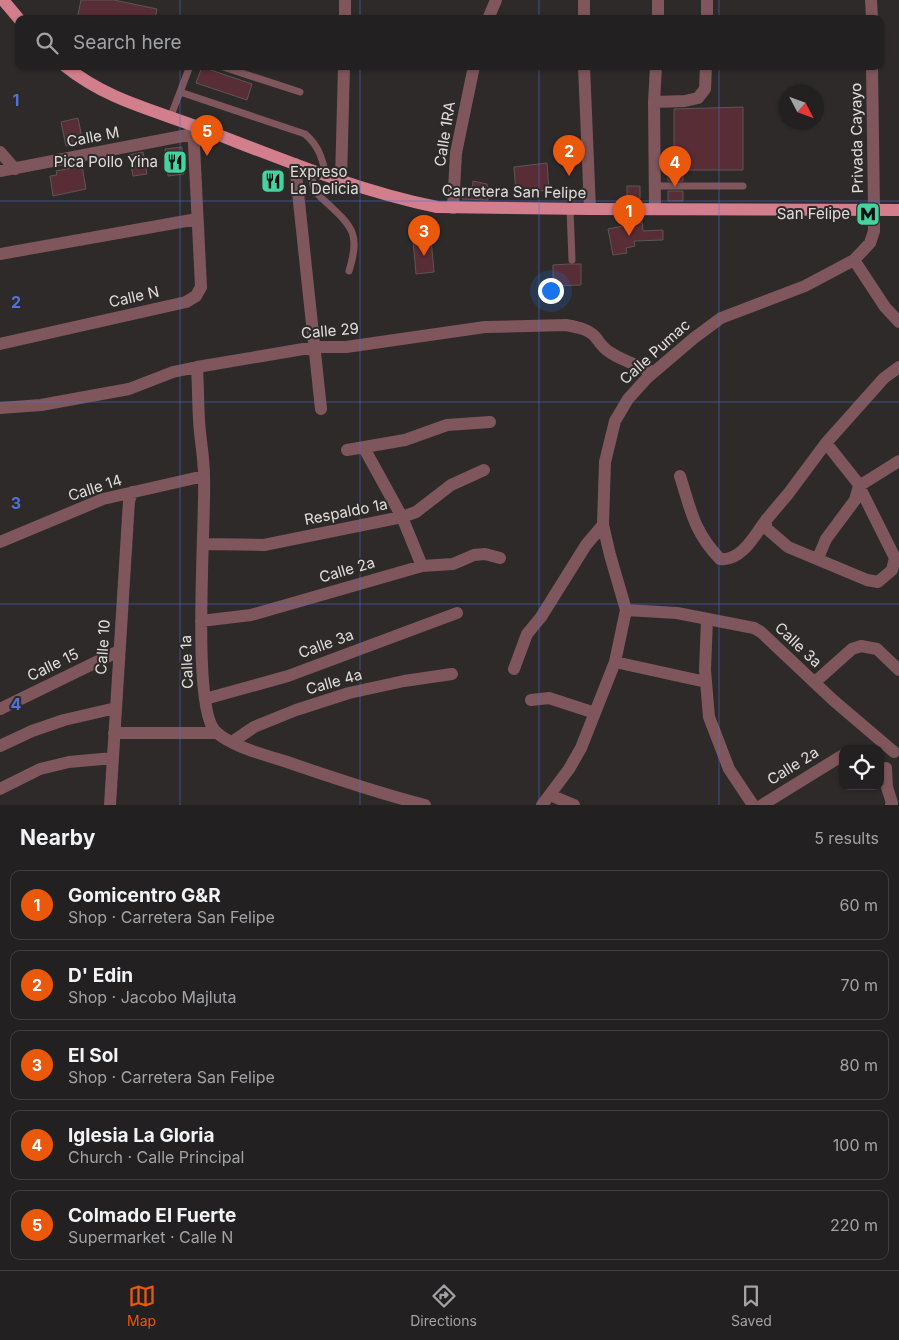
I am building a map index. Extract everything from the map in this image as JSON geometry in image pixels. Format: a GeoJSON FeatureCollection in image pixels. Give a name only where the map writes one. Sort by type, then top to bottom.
{"type":"FeatureCollection","features":[{"type":"Feature","properties":{"kind":"main road"},"geometry":{"type":"LineString","coordinates":[[3,0],[16,15]]}},
{"type":"Feature","properties":{"kind":"main road","name":"Carretera San Felipe"},"geometry":{"type":"LineString","coordinates":[[70,70],[91,86],[170,118],[193,130],[341,180],[437,207],[570,209],[874,208],[899,210]]}},
{"type":"Feature","properties":{"kind":"street"},"geometry":{"type":"LineString","coordinates":[[345,0],[345,15]]}},
{"type":"Feature","properties":{"kind":"street"},"geometry":{"type":"LineString","coordinates":[[490,15],[496,0]]}},
{"type":"Feature","properties":{"kind":"street"},"geometry":{"type":"LineString","coordinates":[[584,0],[584,15]]}},
{"type":"Feature","properties":{"kind":"street"},"geometry":{"type":"LineString","coordinates":[[658,0],[658,15]]}},
{"type":"Feature","properties":{"kind":"street"},"geometry":{"type":"LineString","coordinates":[[707,0],[707,15]]}},
{"type":"Feature","properties":{"kind":"street"},"geometry":{"type":"LineString","coordinates":[[871,0],[872,15]]}},
{"type":"Feature","properties":{"kind":"street"},"geometry":{"type":"LineString","coordinates":[[341,180],[344,70]]}},
{"type":"Feature","properties":{"kind":"street","name":"Calle 1RA"},"geometry":{"type":"LineString","coordinates":[[453,208],[456,153],[473,70]]}},
{"type":"Feature","properties":{"kind":"street"},"geometry":{"type":"LineString","coordinates":[[584,70],[590,209]]}},
{"type":"Feature","properties":{"kind":"street"},"geometry":{"type":"LineString","coordinates":[[655,209],[654,102],[656,70]]}},
{"type":"Feature","properties":{"kind":"street"},"geometry":{"type":"LineString","coordinates":[[654,102],[685,101],[698,98],[706,90],[706,70]]}},
{"type":"Feature","properties":{"kind":"street","name":"Privada Cayayo"},"geometry":{"type":"LineString","coordinates":[[872,70],[874,208]]}},
{"type":"Feature","properties":{"kind":"street","name":"Calle M"},"geometry":{"type":"LineString","coordinates":[[0,172],[193,130]]}},
{"type":"Feature","properties":{"kind":"street","name":"Calle N"},"geometry":{"type":"LineString","coordinates":[[0,344],[186,302],[193,299],[199,293],[201,287],[193,130]]}},
{"type":"Feature","properties":{"kind":"street"},"geometry":{"type":"LineString","coordinates":[[0,152],[15,169]]}},
{"type":"Feature","properties":{"kind":"street"},"geometry":{"type":"LineString","coordinates":[[295,164],[321,409]]}},
{"type":"Feature","properties":{"kind":"street","name":"Calle Pumac"},"geometry":{"type":"LineString","coordinates":[[546,800],[570,769],[581,748],[615,662],[626,610],[603,525],[605,462],[615,421],[628,399],[653,372],[721,318],[805,286],[854,260],[870,243],[874,231],[874,208]]}},
{"type":"Feature","properties":{"kind":"street"},"geometry":{"type":"LineString","coordinates":[[0,254],[197,219]]}},
{"type":"Feature","properties":{"kind":"street"},"geometry":{"type":"LineString","coordinates":[[854,260],[885,307],[899,322]]}},
{"type":"Feature","properties":{"kind":"street","name":"Calle 29"},"geometry":{"type":"LineString","coordinates":[[0,408],[41,405],[129,389],[173,372],[197,367],[315,348],[346,347],[485,327],[566,325],[578,327],[588,331],[597,339],[600,346],[613,354],[653,372]]}},
{"type":"Feature","properties":{"kind":"street","name":"Calle 1a"},"geometry":{"type":"LineString","coordinates":[[197,367],[204,476],[201,621],[205,699],[211,725],[217,733]]}},
{"type":"Feature","properties":{"kind":"street"},"geometry":{"type":"LineString","coordinates":[[680,476],[696,527],[707,546],[720,559],[732,558],[740,553],[826,443],[884,378],[899,367]]}},
{"type":"Feature","properties":{"kind":"street"},"geometry":{"type":"LineString","coordinates":[[347,450],[406,440],[447,425],[490,422]]}},
{"type":"Feature","properties":{"kind":"street"},"geometry":{"type":"LineString","coordinates":[[766,520],[766,528],[788,546],[867,580],[878,582],[892,570],[895,558],[859,486],[826,443]]}},
{"type":"Feature","properties":{"kind":"street"},"geometry":{"type":"LineString","coordinates":[[364,448],[402,517],[422,566]]}},
{"type":"Feature","properties":{"kind":"street"},"geometry":{"type":"LineString","coordinates":[[818,558],[826,539],[855,500],[859,486],[899,460]]}},
{"type":"Feature","properties":{"kind":"street","name":"Respaldo 1a"},"geometry":{"type":"LineString","coordinates":[[203,544],[264,545],[402,517],[416,512],[451,485],[484,470]]}},
{"type":"Feature","properties":{"kind":"street","name":"Calle 14"},"geometry":{"type":"LineString","coordinates":[[0,542],[103,499],[204,476]]}},
{"type":"Feature","properties":{"kind":"street","name":"Calle 10"},"geometry":{"type":"LineString","coordinates":[[110,805],[129,501],[132,492]]}},
{"type":"Feature","properties":{"kind":"street"},"geometry":{"type":"LineString","coordinates":[[514,669],[527,634],[541,617],[586,545],[603,525]]}},
{"type":"Feature","properties":{"kind":"street","name":"Calle 2a"},"geometry":{"type":"LineString","coordinates":[[201,621],[251,614],[422,566],[453,564],[474,555],[485,554],[500,558]]}},
{"type":"Feature","properties":{"kind":"street","name":"Calle 3a"},"geometry":{"type":"LineString","coordinates":[[626,610],[676,613],[754,628],[761,632],[833,700],[897,752]]}},
{"type":"Feature","properties":{"kind":"street","name":"Calle 3a"},"geometry":{"type":"LineString","coordinates":[[205,699],[288,676],[457,613]]}},
{"type":"Feature","properties":{"kind":"street"},"geometry":{"type":"LineString","coordinates":[[707,619],[706,682],[710,717],[729,769],[754,805]]}},
{"type":"Feature","properties":{"kind":"street"},"geometry":{"type":"LineString","coordinates":[[815,682],[852,649],[861,646],[877,650],[899,670]]}},
{"type":"Feature","properties":{"kind":"street","name":"Calle 15"},"geometry":{"type":"LineString","coordinates":[[0,709],[120,652]]}},
{"type":"Feature","properties":{"kind":"street"},"geometry":{"type":"LineString","coordinates":[[615,662],[706,682]]}},
{"type":"Feature","properties":{"kind":"street","name":"Calle 4a"},"geometry":{"type":"LineString","coordinates":[[232,742],[254,727],[304,707],[358,691],[404,681],[452,674]]}},
{"type":"Feature","properties":{"kind":"street"},"geometry":{"type":"LineString","coordinates":[[531,700],[549,698],[595,713]]}},
{"type":"Feature","properties":{"kind":"street"},"geometry":{"type":"LineString","coordinates":[[0,746],[32,731],[64,720],[116,708]]}},
{"type":"Feature","properties":{"kind":"street"},"geometry":{"type":"LineString","coordinates":[[114,733],[217,733],[232,742],[376,799],[425,805]]}},
{"type":"Feature","properties":{"kind":"street"},"geometry":{"type":"LineString","coordinates":[[884,751],[897,752]]}},
{"type":"Feature","properties":{"kind":"street","name":"Calle 2a"},"geometry":{"type":"LineString","coordinates":[[762,805],[839,757]]}},
{"type":"Feature","properties":{"kind":"street"},"geometry":{"type":"LineString","coordinates":[[0,789],[40,769],[69,762],[113,758]]}},
{"type":"Feature","properties":{"kind":"street"},"geometry":{"type":"LineString","coordinates":[[886,768],[887,788],[891,805]]}},
{"type":"Feature","properties":{"kind":"street"},"geometry":{"type":"LineString","coordinates":[[546,800],[574,805]]}},
{"type":"Feature","properties":{"kind":"lane"},"geometry":{"type":"LineString","coordinates":[[170,118],[188,70]]}},
{"type":"Feature","properties":{"kind":"lane"},"geometry":{"type":"LineString","coordinates":[[232,70],[300,92]]}},
{"type":"Feature","properties":{"kind":"lane"},"geometry":{"type":"LineString","coordinates":[[180,92],[305,134],[314,142],[322,154],[326,175]]}},
{"type":"Feature","properties":{"kind":"lane"},"geometry":{"type":"LineString","coordinates":[[311,170],[314,189],[348,224],[354,237],[355,251],[348,271]]}},
{"type":"Feature","properties":{"kind":"lane"},"geometry":{"type":"LineString","coordinates":[[655,186],[743,186]]}},
{"type":"Feature","properties":{"kind":"lane"},"geometry":{"type":"LineString","coordinates":[[570,209],[572,260]]}},
{"type":"Feature","properties":{"kind":"building"},"geometry":{"type":"Polygon","coordinates":[[[81,0],[114,0],[157,9],[156,15],[78,15],[81,0]]]}},
{"type":"Feature","properties":{"kind":"building"},"geometry":{"type":"Polygon","coordinates":[[[201,70],[211,70],[252,84],[247,100],[196,83],[201,70]]]}},
{"type":"Feature","properties":{"kind":"building"},"geometry":{"type":"Polygon","coordinates":[[[743,107],[743,170],[683,170],[683,181],[668,181],[668,173],[674,173],[674,109],[743,107]]]}},
{"type":"Feature","properties":{"kind":"building"},"geometry":{"type":"Polygon","coordinates":[[[78,118],[83,143],[66,146],[61,122],[78,118]]]}},
{"type":"Feature","properties":{"kind":"building","name":"Pica Pollo Yina"},"geometry":{"type":"Polygon","coordinates":[[[182,147],[184,174],[168,176],[165,149],[182,147]]]}},
{"type":"Feature","properties":{"kind":"building"},"geometry":{"type":"Polygon","coordinates":[[[143,152],[147,174],[133,176],[129,155],[143,152]]]}},
{"type":"Feature","properties":{"kind":"building"},"geometry":{"type":"Polygon","coordinates":[[[547,163],[549,190],[516,193],[514,167],[547,163]]]}},
{"type":"Feature","properties":{"kind":"building"},"geometry":{"type":"Polygon","coordinates":[[[82,166],[86,189],[53,196],[50,176],[57,175],[56,171],[82,166]]]}},
{"type":"Feature","properties":{"kind":"building","name":"Expreso La Delicia"},"geometry":{"type":"Polygon","coordinates":[[[270,171],[280,177],[281,191],[265,185],[270,171]]]}},
{"type":"Feature","properties":{"kind":"building"},"geometry":{"type":"Polygon","coordinates":[[[473,181],[487,184],[488,200],[462,199],[462,193],[472,194],[473,181]]]}},
{"type":"Feature","properties":{"kind":"building"},"geometry":{"type":"Polygon","coordinates":[[[627,186],[640,186],[640,199],[627,200],[627,186]]]}},
{"type":"Feature","properties":{"kind":"building"},"geometry":{"type":"Polygon","coordinates":[[[668,191],[683,191],[683,201],[668,201],[668,191]]]}},
{"type":"Feature","properties":{"kind":"building"},"geometry":{"type":"Polygon","coordinates":[[[642,222],[643,231],[663,230],[663,240],[634,241],[635,246],[626,248],[627,253],[613,255],[608,229],[642,222]]]}},
{"type":"Feature","properties":{"kind":"building"},"geometry":{"type":"Polygon","coordinates":[[[431,239],[434,272],[416,274],[413,240],[431,239]]]}},
{"type":"Feature","properties":{"kind":"building"},"geometry":{"type":"Polygon","coordinates":[[[581,264],[581,285],[553,286],[553,265],[581,264]]]}},
{"type":"Feature","properties":{"kind":"place","name":"Colmado El Fuerte"},"geometry":{"type":"Point","coordinates":[207,156]}},
{"type":"Feature","properties":{"kind":"place","name":"Pica Pollo Yina"},"geometry":{"type":"Point","coordinates":[175,162]}},
{"type":"Feature","properties":{"kind":"place","name":"D' Edin"},"geometry":{"type":"Point","coordinates":[569,176]}},
{"type":"Feature","properties":{"kind":"place","name":"Expreso La Delicia"},"geometry":{"type":"Point","coordinates":[273,181]}},
{"type":"Feature","properties":{"kind":"place","name":"Iglesia La Gloria"},"geometry":{"type":"Point","coordinates":[675,187]}},
{"type":"Feature","properties":{"kind":"place","name":"San Felipe"},"geometry":{"type":"Point","coordinates":[868,214]}},
{"type":"Feature","properties":{"kind":"place","name":"Gomicentro G&R"},"geometry":{"type":"Point","coordinates":[629,236]}},
{"type":"Feature","properties":{"kind":"place","name":"El Sol"},"geometry":{"type":"Point","coordinates":[424,256]}}]}
